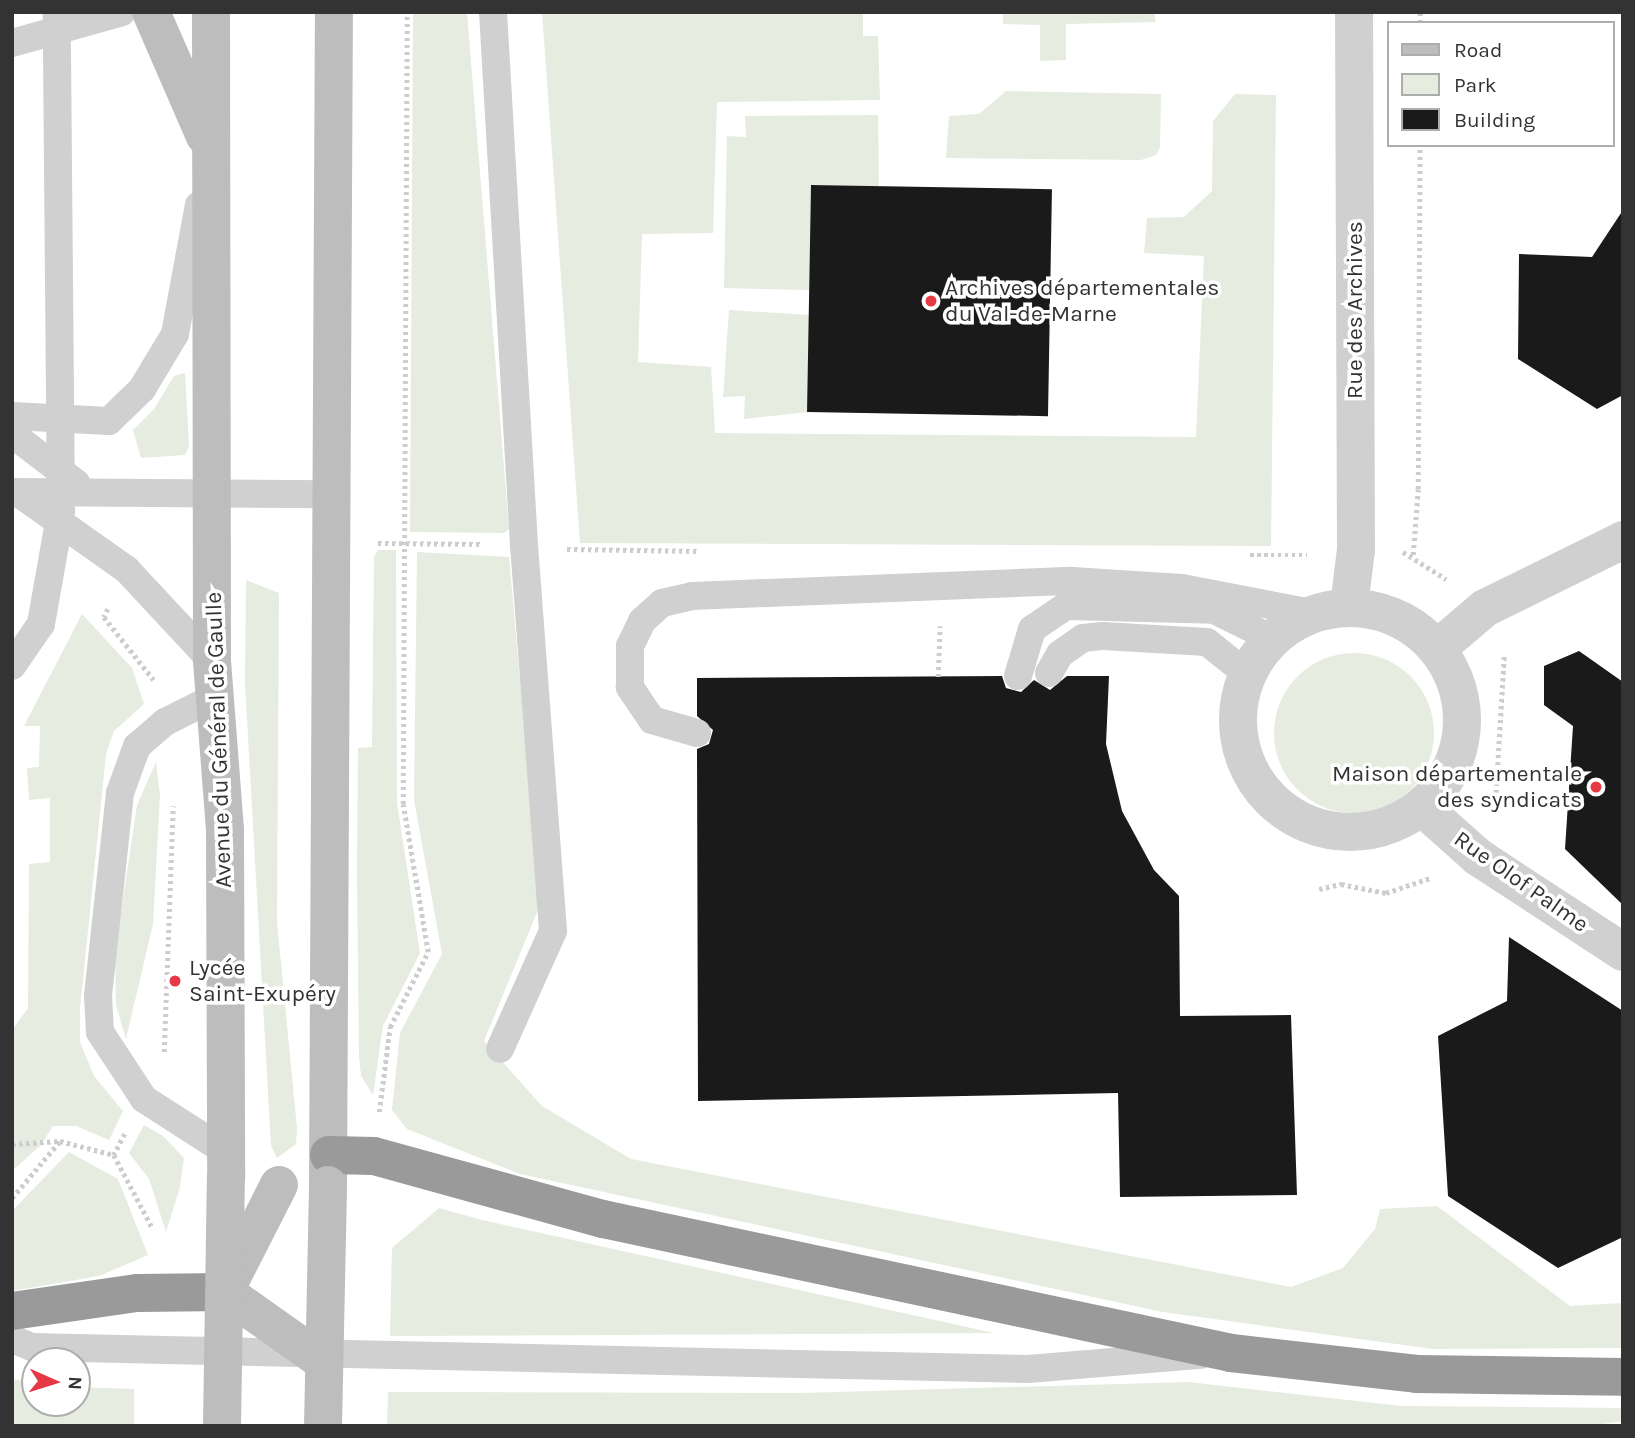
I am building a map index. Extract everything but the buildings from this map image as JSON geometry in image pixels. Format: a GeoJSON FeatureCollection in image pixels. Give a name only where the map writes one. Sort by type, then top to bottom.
{"type":"FeatureCollection","features":[{"type":"Feature","properties":{"kind":"highway"},"geometry":{"type":"LineString","coordinates":[[329,1170],[374,1156],[603,1220],[1231,1353],[1417,1374],[1623,1377]]}},
{"type":"Feature","properties":{"kind":"highway"},"geometry":{"type":"LineString","coordinates":[[12,1311],[137,1293],[225,1292]]}},
{"type":"Feature","properties":{"kind":"main road"},"geometry":{"type":"LineString","coordinates":[[151,12],[210,147]]}},
{"type":"Feature","properties":{"kind":"main road","name":"Avenue du Général de Gaulle"},"geometry":{"type":"LineString","coordinates":[[211,12],[213,680],[225,831],[226,1164],[222,1426]]}},
{"type":"Feature","properties":{"kind":"main road"},"geometry":{"type":"LineString","coordinates":[[323,1426],[329,1170],[334,12]]}},
{"type":"Feature","properties":{"kind":"main road"},"geometry":{"type":"LineString","coordinates":[[335,141],[357,12]]}},
{"type":"Feature","properties":{"kind":"main road"},"geometry":{"type":"LineString","coordinates":[[324,1362],[225,1292],[279,1185],[329,1170]]}},
{"type":"Feature","properties":{"kind":"street","name":"Rue des Archives"},"geometry":{"type":"LineString","coordinates":[[1349,607],[1356,550],[1354,12]]}},
{"type":"Feature","properties":{"kind":"street"},"geometry":{"type":"LineString","coordinates":[[1438,648],[1485,608],[1623,540]]}},
{"type":"Feature","properties":{"kind":"street"},"geometry":{"type":"LineString","coordinates":[[1349,607],[1386,612],[1413,626],[1438,648],[1453,673],[1464,716],[1454,765],[1423,807],[1382,830],[1342,834],[1304,825],[1273,804],[1244,762],[1237,713],[1247,674],[1271,638],[1312,613],[1349,607]]}},
{"type":"Feature","properties":{"kind":"street","name":"Rue Olof Palme"},"geometry":{"type":"LineString","coordinates":[[1423,807],[1478,857],[1623,952]]}},
{"type":"Feature","properties":{"kind":"lane"},"geometry":{"type":"LineString","coordinates":[[12,666],[41,624],[61,510],[57,12]]}},
{"type":"Feature","properties":{"kind":"lane"},"geometry":{"type":"LineString","coordinates":[[12,43],[122,12]]}},
{"type":"Feature","properties":{"kind":"lane"},"geometry":{"type":"LineString","coordinates":[[493,12],[524,545],[552,931],[500,1049]]}},
{"type":"Feature","properties":{"kind":"lane"},"geometry":{"type":"LineString","coordinates":[[12,416],[110,421],[142,389],[175,334],[210,147]]}},
{"type":"Feature","properties":{"kind":"lane"},"geometry":{"type":"LineString","coordinates":[[12,434],[89,493]]}},
{"type":"Feature","properties":{"kind":"lane"},"geometry":{"type":"LineString","coordinates":[[14,492],[331,494]]}},
{"type":"Feature","properties":{"kind":"lane"},"geometry":{"type":"LineString","coordinates":[[14,492],[127,570],[213,680],[137,747],[120,793],[98,995],[100,1032],[144,1099],[226,1164]]}},
{"type":"Feature","properties":{"kind":"lane"},"geometry":{"type":"LineString","coordinates":[[697,733],[652,720],[630,687],[630,646],[642,621],[662,603],[692,596],[1072,581],[1182,588],[1312,613]]}},
{"type":"Feature","properties":{"kind":"lane"},"geometry":{"type":"LineString","coordinates":[[1018,676],[1032,629],[1066,606],[1214,610],[1271,638]]}},
{"type":"Feature","properties":{"kind":"lane"},"geometry":{"type":"LineString","coordinates":[[1049,673],[1060,654],[1083,638],[1102,636],[1207,642],[1247,674]]}},
{"type":"Feature","properties":{"kind":"lane"},"geometry":{"type":"LineString","coordinates":[[12,1339],[32,1347],[1028,1369],[1231,1353]]}},
{"type":"Feature","properties":{"kind":"path"},"geometry":{"type":"LineString","coordinates":[[374,1156],[390,1027],[428,952],[404,804],[407,12]]}},
{"type":"Feature","properties":{"kind":"path"},"geometry":{"type":"LineString","coordinates":[[1413,555],[1418,489],[1420,147]]}},
{"type":"Feature","properties":{"kind":"path"},"geometry":{"type":"LineString","coordinates":[[1356,550],[1413,555],[1485,608]]}},
{"type":"Feature","properties":{"kind":"path"},"geometry":{"type":"LineString","coordinates":[[939,677],[941,617]]}},
{"type":"Feature","properties":{"kind":"path"},"geometry":{"type":"LineString","coordinates":[[12,1198],[60,1141]]}},
{"type":"Feature","properties":{"kind":"path"},"geometry":{"type":"LineString","coordinates":[[12,1144],[60,1141],[114,1155]]}},
{"type":"Feature","properties":{"kind":"green space"},"geometry":{"type":"Polygon","coordinates":[[[413,12],[467,12],[509,529],[504,533],[410,532],[413,12]]]}},
{"type":"Feature","properties":{"kind":"green space"},"geometry":{"type":"Polygon","coordinates":[[[542,12],[863,12],[863,36],[878,36],[880,100],[717,102],[713,233],[642,234],[638,362],[711,367],[715,433],[1196,437],[1204,256],[1144,253],[1147,218],[1184,217],[1212,191],[1213,121],[1235,94],[1276,95],[1271,546],[580,543],[542,12]]]}},
{"type":"Feature","properties":{"kind":"green space"},"geometry":{"type":"Polygon","coordinates":[[[1003,12],[1154,12],[1156,22],[1066,24],[1066,60],[1040,61],[1040,25],[1003,24],[1003,12]]]}},
{"type":"Feature","properties":{"kind":"green space"},"geometry":{"type":"Polygon","coordinates":[[[1006,91],[1161,94],[1160,147],[1156,155],[1141,160],[946,158],[949,116],[979,114],[1006,91]]]}},
{"type":"Feature","properties":{"kind":"green space"},"geometry":{"type":"Polygon","coordinates":[[[878,115],[879,186],[811,185],[809,290],[724,288],[727,136],[746,137],[745,116],[878,115]]]}},
{"type":"Feature","properties":{"kind":"green space"},"geometry":{"type":"Polygon","coordinates":[[[729,310],[810,315],[808,412],[744,419],[745,396],[723,397],[729,310]]]}},
{"type":"Feature","properties":{"kind":"green space"},"geometry":{"type":"Polygon","coordinates":[[[185,373],[189,446],[185,455],[141,458],[133,430],[154,409],[174,376],[185,373]]]}},
{"type":"Feature","properties":{"kind":"green space"},"geometry":{"type":"Polygon","coordinates":[[[378,550],[396,550],[397,803],[420,953],[383,1026],[373,1095],[361,1076],[359,1056],[358,748],[372,747],[374,557],[378,550]]]}},
{"type":"Feature","properties":{"kind":"green space"},"geometry":{"type":"Polygon","coordinates":[[[417,552],[509,557],[540,905],[484,1041],[542,1106],[631,1159],[1291,1287],[1343,1268],[1375,1229],[1380,1209],[1437,1206],[1570,1306],[1623,1303],[1623,1348],[1433,1349],[1163,1312],[520,1174],[407,1129],[392,1110],[400,1033],[442,954],[414,800],[417,552]]]}},
{"type":"Feature","properties":{"kind":"green space"},"geometry":{"type":"Polygon","coordinates":[[[246,580],[279,593],[277,922],[297,1128],[296,1144],[277,1158],[271,1146],[245,683],[246,580]]]}},
{"type":"Feature","properties":{"kind":"green space"},"geometry":{"type":"Polygon","coordinates":[[[82,614],[132,668],[144,704],[114,731],[106,754],[80,1009],[80,1042],[94,1076],[123,1111],[109,1140],[76,1126],[53,1126],[41,1145],[12,1171],[12,1030],[28,1008],[29,864],[50,862],[50,798],[29,800],[27,768],[39,767],[40,726],[24,726],[82,614]]]}},
{"type":"Feature","properties":{"kind":"green space"},"geometry":{"type":"Polygon","coordinates":[[[1354,653],[1385,659],[1410,677],[1428,702],[1434,733],[1428,764],[1410,789],[1385,807],[1354,813],[1323,807],[1298,789],[1280,764],[1274,733],[1280,702],[1298,677],[1323,659],[1354,653]]]}},
{"type":"Feature","properties":{"kind":"green space"},"geometry":{"type":"Polygon","coordinates":[[[156,762],[160,795],[153,924],[126,1039],[116,1005],[115,952],[137,805],[156,762]]]}},
{"type":"Feature","properties":{"kind":"green space"},"geometry":{"type":"Polygon","coordinates":[[[144,1125],[163,1136],[184,1158],[180,1187],[166,1232],[149,1179],[129,1153],[144,1125]]]}},
{"type":"Feature","properties":{"kind":"green space"},"geometry":{"type":"Polygon","coordinates":[[[69,1152],[118,1179],[148,1255],[99,1276],[12,1291],[12,1211],[69,1152]]]}},
{"type":"Feature","properties":{"kind":"green space"},"geometry":{"type":"Polygon","coordinates":[[[439,1208],[482,1220],[994,1333],[390,1336],[392,1248],[439,1208]]]}},
{"type":"Feature","properties":{"kind":"green space"},"geometry":{"type":"Polygon","coordinates":[[[12,1379],[21,1381],[21,1417],[91,1417],[91,1387],[134,1389],[134,1426],[12,1426],[12,1379]]]}},
{"type":"Feature","properties":{"kind":"green space"},"geometry":{"type":"Polygon","coordinates":[[[1188,1382],[1402,1406],[1623,1408],[1623,1421],[1589,1426],[387,1426],[388,1392],[802,1393],[1188,1382]]]}},
{"type":"Feature","properties":{"kind":"place","name":"Archives départementales du Val-de-Marne"},"geometry":{"type":"Point","coordinates":[931,301]}},
{"type":"Feature","properties":{"kind":"place","name":"Maison départementale des syndicats"},"geometry":{"type":"Point","coordinates":[1596,787]}},
{"type":"Feature","properties":{"kind":"place","name":"Lycée Saint-Exupéry"},"geometry":{"type":"Point","coordinates":[175,981]}}]}
